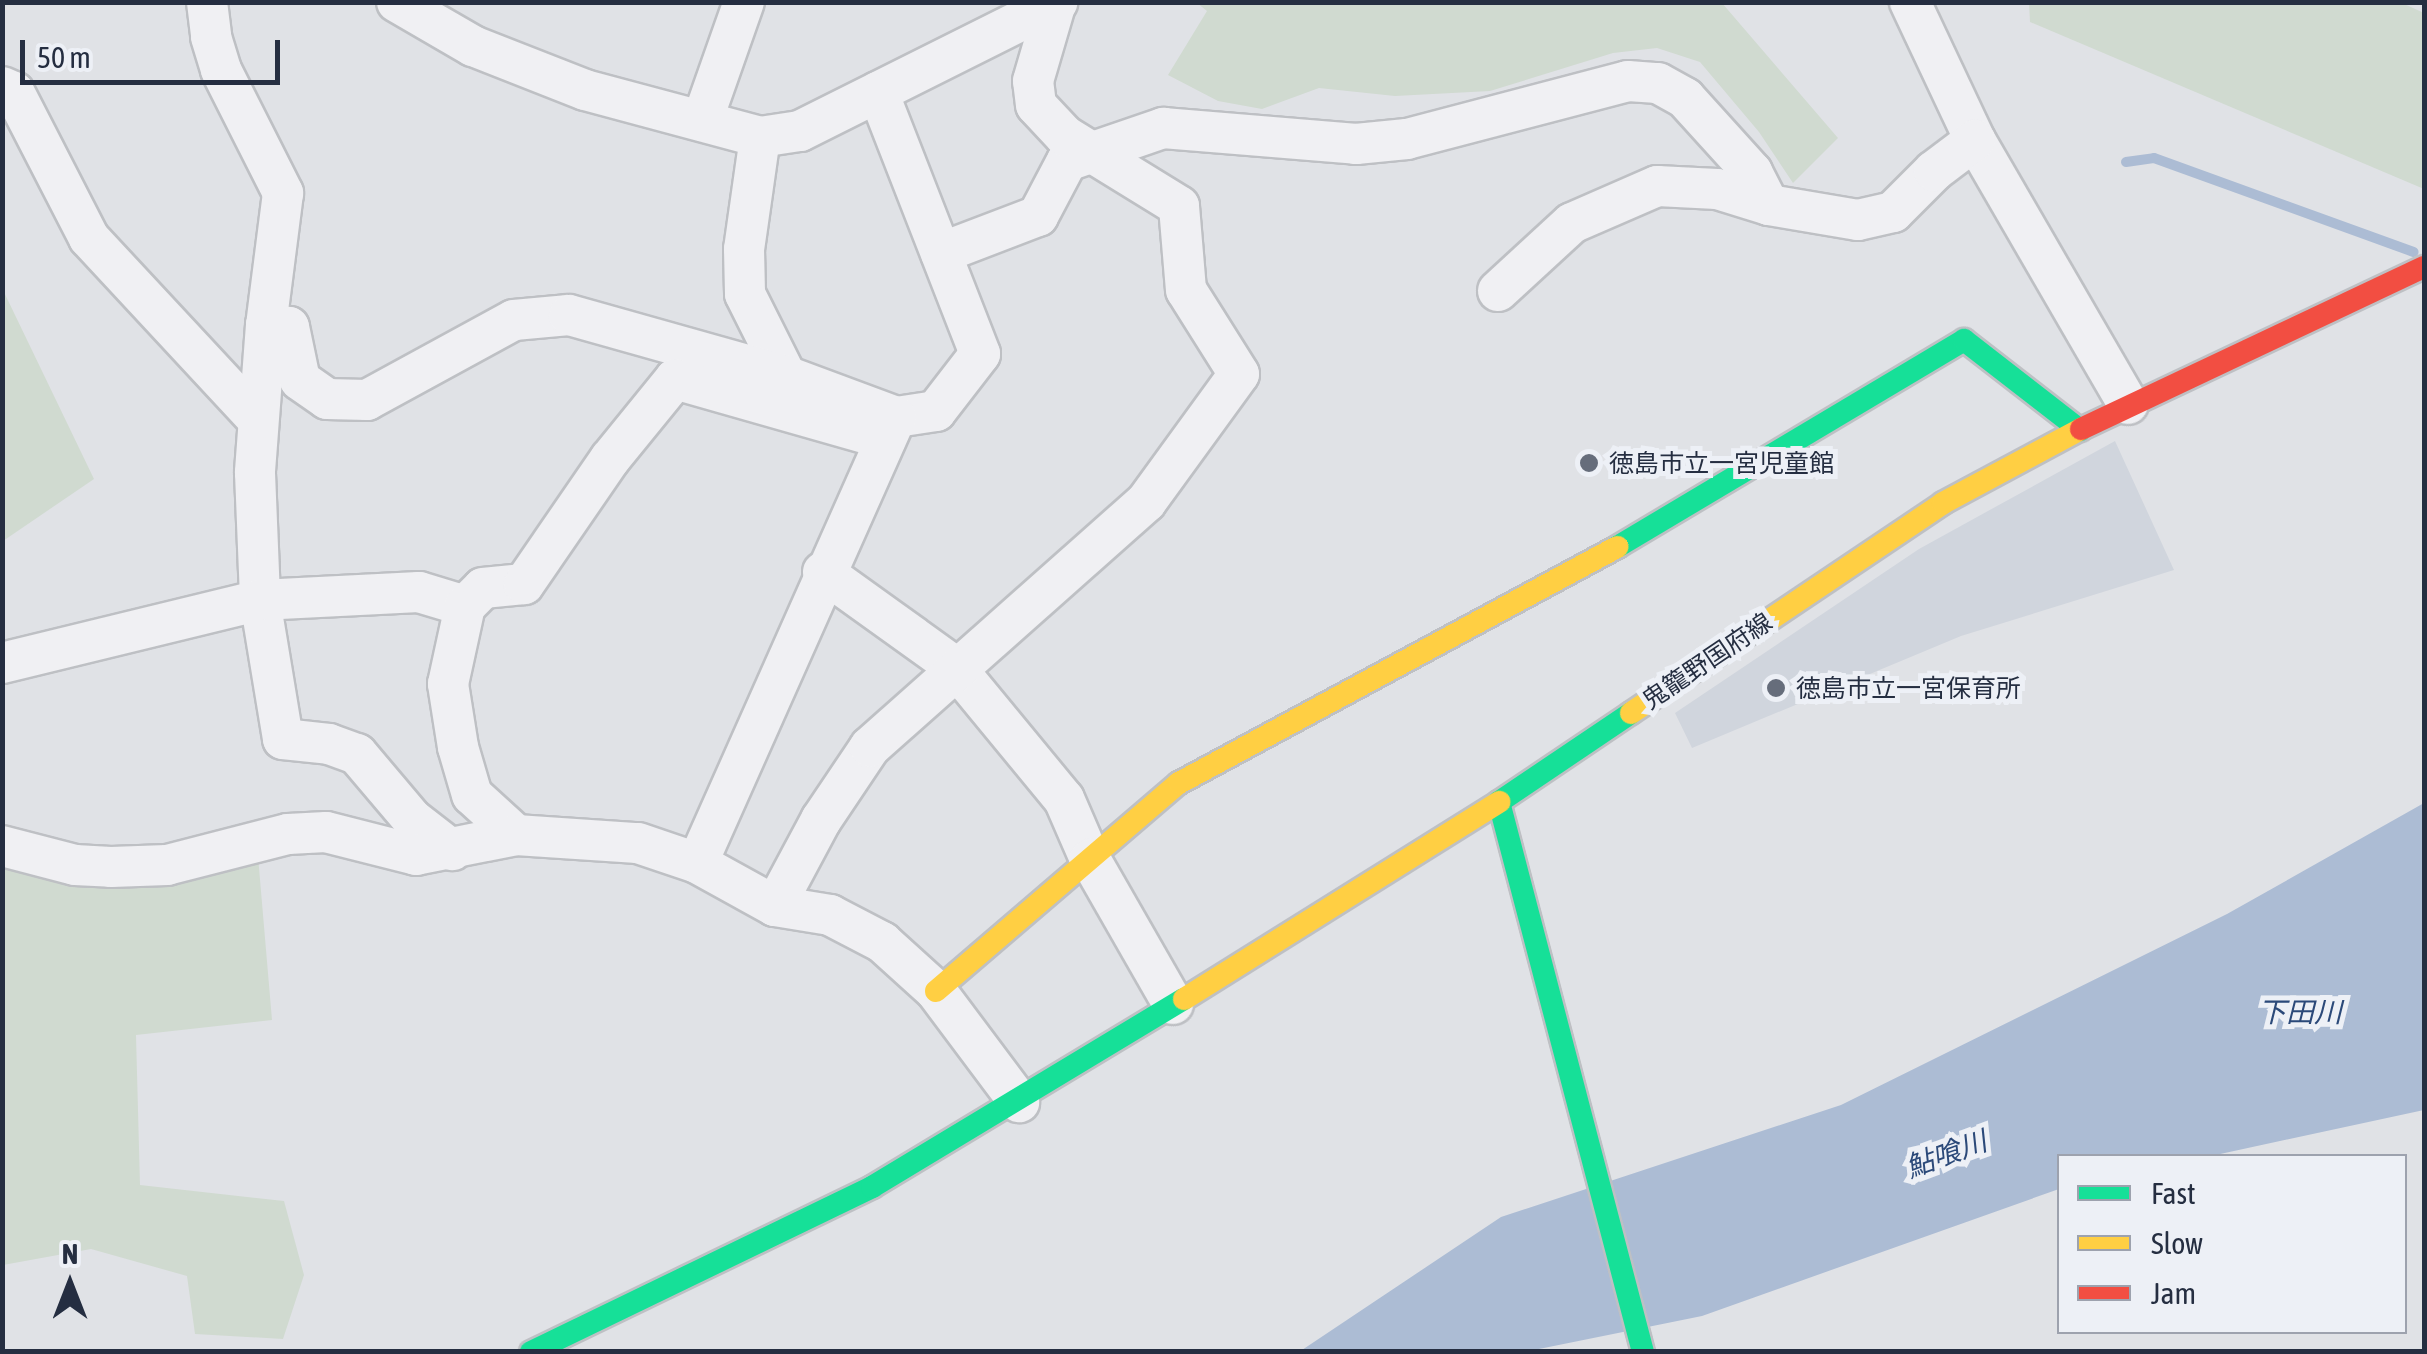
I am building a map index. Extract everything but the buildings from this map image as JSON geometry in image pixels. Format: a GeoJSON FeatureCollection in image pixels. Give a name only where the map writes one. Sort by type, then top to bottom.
{"type":"FeatureCollection","features":[{"type":"Feature","properties":{"kind":"street"},"geometry":{"type":"LineString","coordinates":[[207,2],[210,38],[220,70],[283,193],[257,419],[260,600],[283,739],[329,744],[357,754],[412,820],[452,850]]}},
{"type":"Feature","properties":{"kind":"street"},"geometry":{"type":"LineString","coordinates":[[397,2],[492,54],[584,90],[760,137],[800,131],[1056,4]]}},
{"type":"Feature","properties":{"kind":"street"},"geometry":{"type":"LineString","coordinates":[[702,121],[744,2]]}},
{"type":"Feature","properties":{"kind":"street"},"geometry":{"type":"LineString","coordinates":[[1910,2],[1975,140],[2128,404]]}},
{"type":"Feature","properties":{"kind":"street"},"geometry":{"type":"LineString","coordinates":[[775,906],[820,820],[870,746],[1146,502],[1239,374],[1186,290],[1179,206],[1065,136],[1036,104],[1033,81],[1056,4]]}},
{"type":"Feature","properties":{"kind":"street"},"geometry":{"type":"LineString","coordinates":[[941,253],[1038,216],[1066,161],[1163,128],[1356,144],[1408,139],[1628,82],[1658,82],[1685,98],[1752,172],[1768,205]]}},
{"type":"Feature","properties":{"kind":"street"},"geometry":{"type":"LineString","coordinates":[[2,87],[14,92],[89,238],[257,419]]}},
{"type":"Feature","properties":{"kind":"street"},"geometry":{"type":"LineString","coordinates":[[516,835],[472,794],[458,747],[448,684],[465,606],[483,588],[524,584],[610,459],[675,379],[891,428],[936,410],[980,354],[878,92]]}},
{"type":"Feature","properties":{"kind":"street"},"geometry":{"type":"LineString","coordinates":[[760,137],[744,248],[745,294],[786,376]]}},
{"type":"Feature","properties":{"kind":"street"},"geometry":{"type":"LineString","coordinates":[[1498,292],[1572,223],[1657,186],[1716,189],[1768,205],[1858,220],[1893,212],[1934,171],[1975,140]]}},
{"type":"Feature","properties":{"kind":"street","name":"鬼籠野国府線"},"geometry":{"type":"LineString","coordinates":[[531,1352],[872,1187],[1019,1102],[1499,802],[1943,502],[2128,404],[2418,270]]}},
{"type":"Feature","properties":{"kind":"street"},"geometry":{"type":"LineString","coordinates":[[266,325],[289,327],[300,380],[327,399],[366,400],[514,320],[569,315],[786,376],[891,428]]}},
{"type":"Feature","properties":{"kind":"street"},"geometry":{"type":"LineString","coordinates":[[936,991],[1179,783],[1685,510],[1964,340],[2080,430]]}},
{"type":"Feature","properties":{"kind":"street"},"geometry":{"type":"LineString","coordinates":[[697,864],[891,428]]}},
{"type":"Feature","properties":{"kind":"street"},"geometry":{"type":"LineString","coordinates":[[824,572],[955,667],[1064,799],[1090,860],[1173,1004]]}},
{"type":"Feature","properties":{"kind":"street"},"geometry":{"type":"LineString","coordinates":[[2,663],[260,600],[420,592],[465,606]]}},
{"type":"Feature","properties":{"kind":"street"},"geometry":{"type":"LineString","coordinates":[[1499,802],[1545,965],[1643,1352]]}},
{"type":"Feature","properties":{"kind":"street"},"geometry":{"type":"LineString","coordinates":[[2,846],[75,865],[111,867],[167,864],[326,832],[416,855],[516,835],[638,843],[697,864],[775,906],[830,916],[882,942],[936,991],[1019,1102]]}},
{"type":"Feature","properties":{"kind":"shaded area"},"geometry":{"type":"Polygon","coordinates":[[[1197,3],[1722,3],[1838,138],[1793,183],[1759,132],[1700,62],[1657,48],[1613,53],[1490,91],[1395,96],[1319,88],[1262,109],[1218,101],[1168,75],[1207,11],[1197,3]]]}},
{"type":"Feature","properties":{"kind":"shaded area"},"geometry":{"type":"Polygon","coordinates":[[[2029,3],[2402,3],[2424,13],[2424,189],[2030,22],[2029,3]]]}},
{"type":"Feature","properties":{"kind":"shaded area"},"geometry":{"type":"Polygon","coordinates":[[[2,288],[94,479],[3,541],[2,541],[2,288]]]}},
{"type":"Feature","properties":{"kind":"shaded area"},"geometry":{"type":"Polygon","coordinates":[[[2115,441],[2174,570],[1961,636],[1692,748],[1675,713],[1919,549],[2115,441]]]}},
{"type":"Feature","properties":{"kind":"shaded area"},"geometry":{"type":"Polygon","coordinates":[[[258,856],[272,1020],[136,1035],[140,1185],[284,1201],[304,1275],[283,1339],[195,1334],[187,1276],[91,1249],[3,1265],[3,866],[258,856]]]}},
{"type":"Feature","properties":{"kind":"water","name":"下田川"},"geometry":{"type":"Polygon","coordinates":[[[2424,803],[2424,1110],[2220,1154],[2057,1154],[2057,1190],[1702,1316],[1529,1351],[1299,1352],[1501,1217],[1841,1105],[2227,914],[2424,803]]]}},
{"type":"Feature","properties":{"kind":"waterway"},"geometry":{"type":"LineString","coordinates":[[2126,162],[2154,158],[2414,252]]}},
{"type":"Feature","properties":{"kind":"traffic: fast"},"geometry":{"type":"LineString","coordinates":[[1617,547],[1964,340],[2080,430]]}},
{"type":"Feature","properties":{"kind":"traffic: fast"},"geometry":{"type":"LineString","coordinates":[[1631,713],[1499,802],[1643,1352]]}},
{"type":"Feature","properties":{"kind":"traffic: fast"},"geometry":{"type":"LineString","coordinates":[[531,1352],[872,1187],[1184,999]]}},
{"type":"Feature","properties":{"kind":"traffic: slow"},"geometry":{"type":"LineString","coordinates":[[1631,713],[1943,503],[2081,429]]}},
{"type":"Feature","properties":{"kind":"traffic: slow"},"geometry":{"type":"LineString","coordinates":[[936,991],[1179,783],[1617,547]]}},
{"type":"Feature","properties":{"kind":"traffic: slow"},"geometry":{"type":"LineString","coordinates":[[1184,999],[1499,802]]}},
{"type":"Feature","properties":{"kind":"traffic: jam"},"geometry":{"type":"LineString","coordinates":[[2081,429],[2424,267]]}},
{"type":"Feature","properties":{"kind":"place","name":"徳島市立一宮児童館"},"geometry":{"type":"Point","coordinates":[1589,463]}},
{"type":"Feature","properties":{"kind":"place","name":"徳島市立一宮保育所"},"geometry":{"type":"Point","coordinates":[1776,688]}},
{"type":"Feature","properties":{"kind":"water label","name":"鮎喰川"},"geometry":{"type":"Point","coordinates":[1946,1154]}}]}
